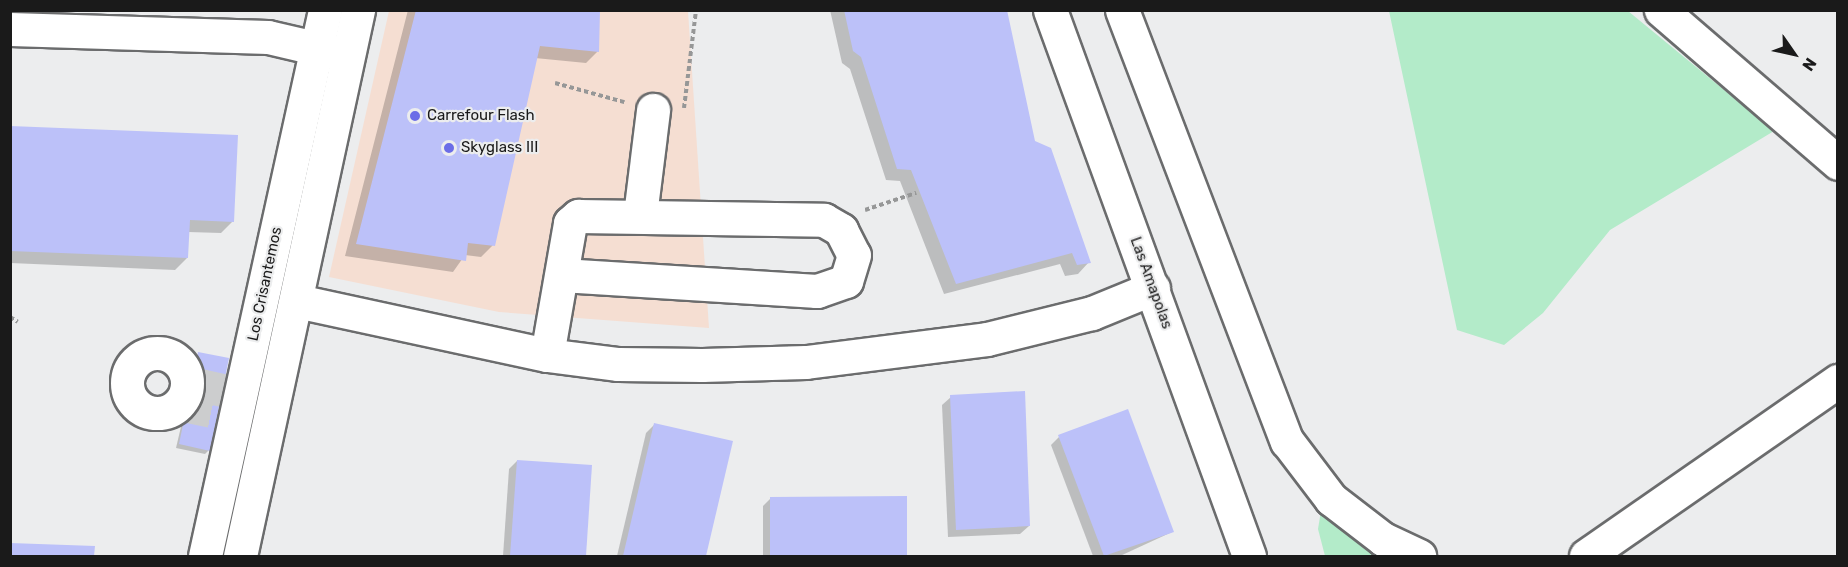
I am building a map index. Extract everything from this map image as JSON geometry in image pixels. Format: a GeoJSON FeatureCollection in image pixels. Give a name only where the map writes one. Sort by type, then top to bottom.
{"type":"FeatureCollection","features":[{"type":"Feature","properties":{"kind":"street","name":"Los Crisantemos"},"geometry":{"type":"LineString","coordinates":[[205,556],[210,388],[316,47],[325,10]]}},
{"type":"Feature","properties":{"kind":"street"},"geometry":{"type":"LineString","coordinates":[[240,556],[297,301],[358,10]]}},
{"type":"Feature","properties":{"kind":"street","name":"Las Amapolas"},"geometry":{"type":"LineString","coordinates":[[1050,10],[1249,556]]}},
{"type":"Feature","properties":{"kind":"street"},"geometry":{"type":"LineString","coordinates":[[1122,10],[1287,441],[1331,499],[1383,539],[1419,556]]}},
{"type":"Feature","properties":{"kind":"street"},"geometry":{"type":"LineString","coordinates":[[1661,10],[1838,163]]}},
{"type":"Feature","properties":{"kind":"street"},"geometry":{"type":"LineString","coordinates":[[10,29],[268,37],[348,56]]}},
{"type":"Feature","properties":{"kind":"street"},"geometry":{"type":"LineString","coordinates":[[640,215],[653,110]]}},
{"type":"Feature","properties":{"kind":"street"},"geometry":{"type":"LineString","coordinates":[[548,355],[561,275],[570,223],[578,216],[640,215],[834,224],[851,242],[854,255],[846,281],[836,288],[561,275]]}},
{"type":"Feature","properties":{"kind":"street"},"geometry":{"type":"LineString","coordinates":[[297,301],[548,355],[618,364],[702,365],[806,362],[918,350],[1038,329],[1153,288]]}},
{"type":"Feature","properties":{"kind":"street"},"geometry":{"type":"LineString","coordinates":[[1586,556],[1838,381]]}},
{"type":"Feature","properties":{"kind":"street"},"geometry":{"type":"LineString","coordinates":[[210,388],[275,400]]}},
{"type":"Feature","properties":{"kind":"path"},"geometry":{"type":"LineString","coordinates":[[834,224],[916,193]]}},
{"type":"Feature","properties":{"kind":"path"},"geometry":{"type":"LineString","coordinates":[[10,317],[18,322]]}},
{"type":"Feature","properties":{"kind":"shaded area"},"geometry":{"type":"Polygon","coordinates":[[[389,11],[688,11],[709,328],[499,312],[329,277],[389,11]]]}},
{"type":"Feature","properties":{"kind":"green space"},"geometry":{"type":"Polygon","coordinates":[[[1389,11],[1628,11],[1774,131],[1610,230],[1543,313],[1504,345],[1457,330],[1389,11]]]}},
{"type":"Feature","properties":{"kind":"green space"},"geometry":{"type":"Polygon","coordinates":[[[1321,511],[1385,556],[1325,556],[1318,529],[1321,511]]]}},
{"type":"Feature","properties":{"kind":"building","name":"Skyglass III"},"geometry":{"type":"Polygon","coordinates":[[[416,10],[600,10],[599,52],[540,46],[495,246],[468,243],[466,261],[356,244],[416,10]]]}},
{"type":"Feature","properties":{"kind":"building"},"geometry":{"type":"Polygon","coordinates":[[[844,10],[1007,10],[1035,141],[1051,148],[1091,263],[1077,265],[1072,253],[956,284],[911,170],[897,169],[861,57],[853,51],[844,10]]]}},
{"type":"Feature","properties":{"kind":"building"},"geometry":{"type":"Polygon","coordinates":[[[10,126],[238,135],[234,222],[190,220],[188,258],[10,251],[10,126]]]}},
{"type":"Feature","properties":{"kind":"building"},"geometry":{"type":"Polygon","coordinates":[[[198,352],[229,358],[210,451],[179,444],[198,352]]]}},
{"type":"Feature","properties":{"kind":"building"},"geometry":{"type":"Polygon","coordinates":[[[1025,391],[1030,526],[956,530],[950,395],[1025,391]]]}},
{"type":"Feature","properties":{"kind":"building"},"geometry":{"type":"Polygon","coordinates":[[[1128,409],[1174,532],[1104,556],[1058,435],[1128,409]]]}},
{"type":"Feature","properties":{"kind":"building"},"geometry":{"type":"Polygon","coordinates":[[[654,423],[733,441],[706,556],[623,556],[654,423]]]}},
{"type":"Feature","properties":{"kind":"building"},"geometry":{"type":"Polygon","coordinates":[[[517,460],[592,465],[586,556],[510,556],[517,460]]]}},
{"type":"Feature","properties":{"kind":"building"},"geometry":{"type":"Polygon","coordinates":[[[907,496],[907,556],[770,556],[770,497],[907,496]]]}},
{"type":"Feature","properties":{"kind":"building"},"geometry":{"type":"Polygon","coordinates":[[[10,543],[95,546],[94,556],[10,556],[10,543]]]}},
{"type":"Feature","properties":{"kind":"tunnel"},"geometry":{"type":"LineString","coordinates":[[192,383],[223,390]]}},
{"type":"Feature","properties":{"kind":"tunnel"},"geometry":{"type":"LineString","coordinates":[[179,404],[270,423]]}},
{"type":"Feature","properties":{"kind":"place","name":"Carrefour Flash"},"geometry":{"type":"Point","coordinates":[415,116]}},
{"type":"Feature","properties":{"kind":"place","name":"Skyglass III"},"geometry":{"type":"Point","coordinates":[449,148]}}]}
